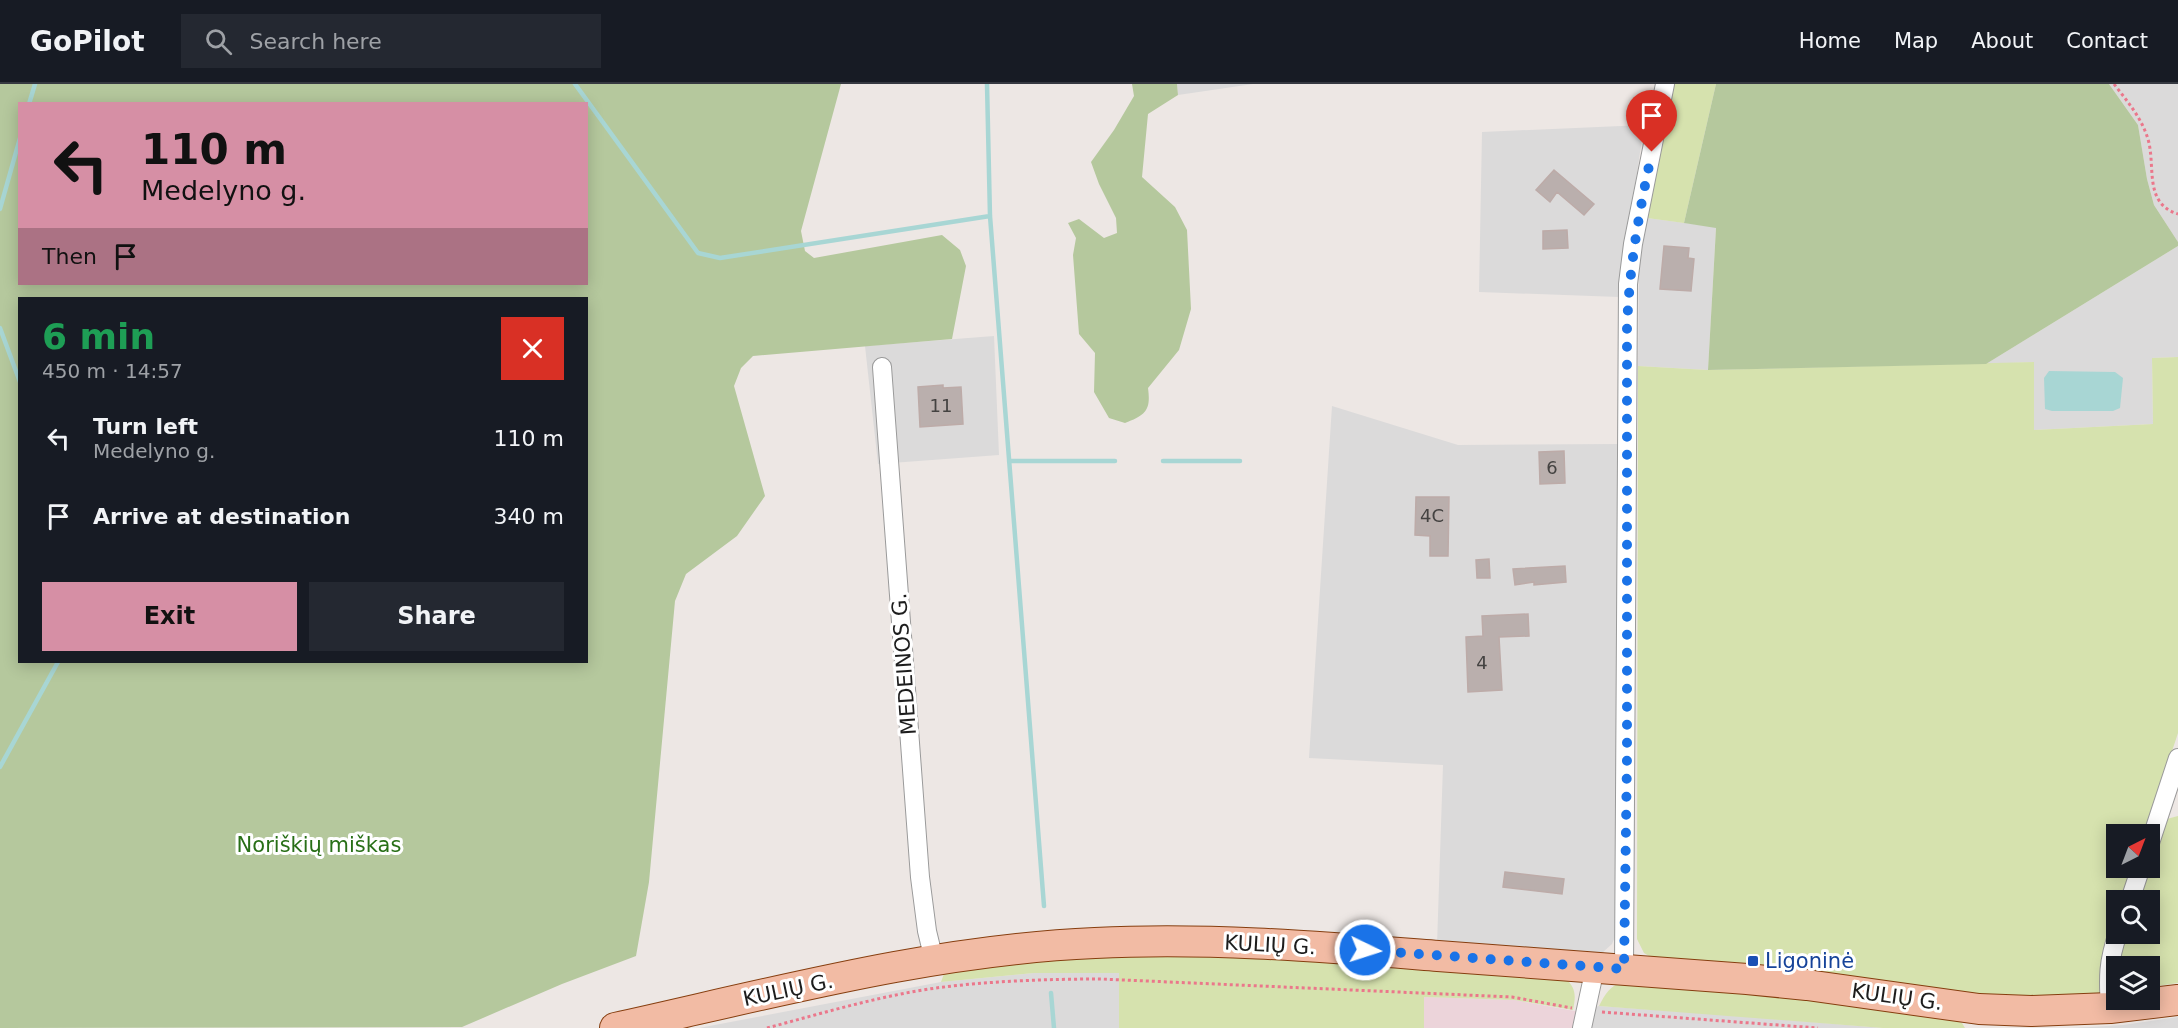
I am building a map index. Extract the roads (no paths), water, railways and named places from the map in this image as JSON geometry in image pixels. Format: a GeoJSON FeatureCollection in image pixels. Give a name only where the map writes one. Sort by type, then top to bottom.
{"type":"FeatureCollection","features":[{"type":"Feature","properties":{"kind":"main road","name":"KULIŲ G."},"geometry":{"type":"LineString","coordinates":[[615,1028],[934,960],[1027,948],[1093,943],[1205,942],[1291,945],[1624,969],[1807,985],[1977,1018],[2031,1011],[2106,1008]]}},
{"type":"Feature","properties":{"kind":"main road","name":"KULIŲ G."},"geometry":{"type":"LineString","coordinates":[[2160,1002],[2178,1000]]}},
{"type":"Feature","properties":{"kind":"street"},"geometry":{"type":"LineString","coordinates":[[1624,969],[1628,284],[1633,243],[1665,84]]}},
{"type":"Feature","properties":{"kind":"street","name":"MEDEINOS G."},"geometry":{"type":"LineString","coordinates":[[882,367],[920,877],[927,931],[934,960]]}},
{"type":"Feature","properties":{"kind":"street"},"geometry":{"type":"LineString","coordinates":[[2157,824],[2178,758]]}},
{"type":"Feature","properties":{"kind":"street"},"geometry":{"type":"LineString","coordinates":[[2160,814],[2178,809]]}},
{"type":"Feature","properties":{"kind":"street"},"geometry":{"type":"LineString","coordinates":[[1585,1019],[1595,968]]}},
{"type":"Feature","properties":{"kind":"water"},"geometry":{"type":"Polygon","coordinates":[[[2049,371],[2115,372],[2123,378],[2120,408],[2113,411],[2045,409],[2044,378],[2049,371]]]}},
{"type":"Feature","properties":{"kind":"waterway"},"geometry":{"type":"LineString","coordinates":[[30,102],[35,84]]}},
{"type":"Feature","properties":{"kind":"waterway"},"geometry":{"type":"LineString","coordinates":[[575,84],[698,253],[720,258],[990,216]]}},
{"type":"Feature","properties":{"kind":"waterway"},"geometry":{"type":"LineString","coordinates":[[987,84],[990,216],[1044,906]]}},
{"type":"Feature","properties":{"kind":"waterway"},"geometry":{"type":"LineString","coordinates":[[0,209],[18,145]]}},
{"type":"Feature","properties":{"kind":"waterway"},"geometry":{"type":"LineString","coordinates":[[0,328],[18,377]]}},
{"type":"Feature","properties":{"kind":"waterway"},"geometry":{"type":"LineString","coordinates":[[1009,461],[1115,461]]}},
{"type":"Feature","properties":{"kind":"waterway"},"geometry":{"type":"LineString","coordinates":[[1163,461],[1240,461]]}},
{"type":"Feature","properties":{"kind":"waterway"},"geometry":{"type":"LineString","coordinates":[[0,767],[57,663]]}},
{"type":"Feature","properties":{"kind":"waterway"},"geometry":{"type":"LineString","coordinates":[[1051,993],[1054,1028]]}},
{"type":"Feature","properties":{"kind":"place","name":"Ligoninė"},"geometry":{"type":"Point","coordinates":[1753,961]}},
{"type":"Feature","properties":{"kind":"park label","name":"Noriškių miškas"},"geometry":{"type":"Point","coordinates":[319,845]}}]}
